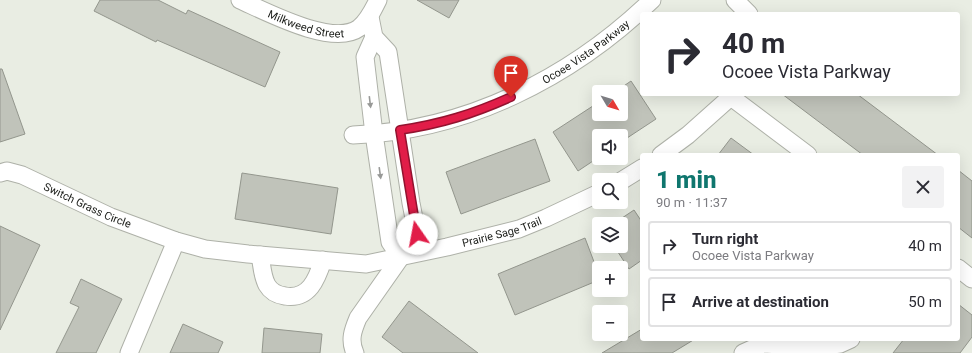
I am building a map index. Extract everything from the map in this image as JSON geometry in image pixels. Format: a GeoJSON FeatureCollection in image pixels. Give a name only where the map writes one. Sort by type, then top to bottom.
{"type":"FeatureCollection","features":[{"type":"Feature","properties":{"kind":"street","name":"Milkweed Street"},"geometry":{"type":"LineString","coordinates":[[240,0],[314,31],[342,34],[353,32],[370,17]]}},
{"type":"Feature","properties":{"kind":"street"},"geometry":{"type":"LineString","coordinates":[[355,353],[352,340],[353,331],[358,318],[417,234],[388,52],[374,37],[370,17],[378,0]]}},
{"type":"Feature","properties":{"kind":"street","name":"Ocoee Vista Parkway"},"geometry":{"type":"LineString","coordinates":[[353,135],[374,134],[437,124],[466,116],[537,85],[584,57],[607,40],[652,0]]}},
{"type":"Feature","properties":{"kind":"street"},"geometry":{"type":"LineString","coordinates":[[735,0],[747,12]]}},
{"type":"Feature","properties":{"kind":"street"},"geometry":{"type":"LineString","coordinates":[[374,37],[365,57],[374,134],[390,242],[400,257]]}},
{"type":"Feature","properties":{"kind":"street"},"geometry":{"type":"LineString","coordinates":[[368,79],[392,75]]}},
{"type":"Feature","properties":{"kind":"street"},"geometry":{"type":"LineString","coordinates":[[664,153],[688,135],[731,96]]}},
{"type":"Feature","properties":{"kind":"street"},"geometry":{"type":"LineString","coordinates":[[733,96],[805,153]]}},
{"type":"Feature","properties":{"kind":"street"},"geometry":{"type":"LineString","coordinates":[[628,177],[640,169]]}},
{"type":"Feature","properties":{"kind":"street","name":"Switch Grass Circle"},"geometry":{"type":"LineString","coordinates":[[0,174],[7,172],[22,175],[111,217],[176,241],[206,249],[366,264],[400,257]]}},
{"type":"Feature","properties":{"kind":"street","name":"Prairie Sage Trail"},"geometry":{"type":"LineString","coordinates":[[400,257],[519,229],[592,196]]}},
{"type":"Feature","properties":{"kind":"street"},"geometry":{"type":"LineString","coordinates":[[129,353],[176,241]]}},
{"type":"Feature","properties":{"kind":"street"},"geometry":{"type":"LineString","coordinates":[[260,255],[264,276],[268,286],[278,295],[289,297],[301,295],[307,291],[318,276],[323,260]]}},
{"type":"Feature","properties":{"kind":"street"},"geometry":{"type":"LineString","coordinates":[[960,270],[972,279]]}},
{"type":"Feature","properties":{"kind":"street"},"geometry":{"type":"LineString","coordinates":[[743,353],[763,344],[819,347],[840,344],[847,341]]}},
{"type":"Feature","properties":{"kind":"building"},"geometry":{"type":"Polygon","coordinates":[[[100,0],[158,0],[186,14],[188,10],[280,52],[265,87],[157,40],[156,42],[94,11],[100,0]]]}},
{"type":"Feature","properties":{"kind":"building"},"geometry":{"type":"Polygon","coordinates":[[[417,0],[459,0],[449,18],[417,0]]]}},
{"type":"Feature","properties":{"kind":"building"},"geometry":{"type":"Polygon","coordinates":[[[0,69],[2,69],[25,134],[0,142],[0,69]]]}},
{"type":"Feature","properties":{"kind":"building"},"geometry":{"type":"Polygon","coordinates":[[[631,81],[656,119],[628,137],[628,129],[592,129],[592,162],[578,171],[553,132],[592,107],[592,121],[628,121],[628,85],[625,85],[631,81]]]}},
{"type":"Feature","properties":{"kind":"building"},"geometry":{"type":"Polygon","coordinates":[[[785,96],[860,96],[935,153],[860,153],[785,96]]]}},
{"type":"Feature","properties":{"kind":"building"},"geometry":{"type":"Polygon","coordinates":[[[731,138],[751,153],[720,153],[731,138]]]}},
{"type":"Feature","properties":{"kind":"building"},"geometry":{"type":"Polygon","coordinates":[[[535,139],[550,181],[461,214],[446,172],[535,139]]]}},
{"type":"Feature","properties":{"kind":"building"},"geometry":{"type":"Polygon","coordinates":[[[960,172],[972,181],[972,238],[960,229],[960,172]]]}},
{"type":"Feature","properties":{"kind":"building"},"geometry":{"type":"Polygon","coordinates":[[[242,173],[338,188],[331,234],[235,219],[242,173]]]}},
{"type":"Feature","properties":{"kind":"building"},"geometry":{"type":"Polygon","coordinates":[[[634,210],[640,219],[640,261],[629,269],[628,261],[624,261],[619,253],[628,253],[628,217],[624,217],[634,210]]]}},
{"type":"Feature","properties":{"kind":"building"},"geometry":{"type":"Polygon","coordinates":[[[0,226],[40,245],[0,330],[0,226]]]}},
{"type":"Feature","properties":{"kind":"building"},"geometry":{"type":"Polygon","coordinates":[[[585,238],[594,261],[592,261],[592,283],[515,315],[498,274],[585,238]]]}},
{"type":"Feature","properties":{"kind":"building"},"geometry":{"type":"Polygon","coordinates":[[[81,279],[122,299],[96,353],[56,353],[79,307],[70,303],[81,279]]]}},
{"type":"Feature","properties":{"kind":"building"},"geometry":{"type":"Polygon","coordinates":[[[409,301],[478,353],[403,353],[382,337],[409,301]]]}},
{"type":"Feature","properties":{"kind":"building"},"geometry":{"type":"Polygon","coordinates":[[[960,306],[972,315],[972,337],[960,353],[893,353],[902,341],[960,341],[960,306]]]}},
{"type":"Feature","properties":{"kind":"building"},"geometry":{"type":"Polygon","coordinates":[[[183,324],[223,342],[218,353],[170,353],[183,324]]]}},
{"type":"Feature","properties":{"kind":"building"},"geometry":{"type":"Polygon","coordinates":[[[264,328],[322,334],[320,353],[262,353],[264,328]]]}},
{"type":"Feature","properties":{"kind":"building"},"geometry":{"type":"Polygon","coordinates":[[[640,330],[640,341],[692,341],[672,353],[602,353],[622,341],[628,341],[628,337],[640,330]]]}},
{"type":"Feature","properties":{"kind":"route"},"geometry":{"type":"LineString","coordinates":[[417,234],[400,130],[433,125],[466,116],[511,97]]}}]}
